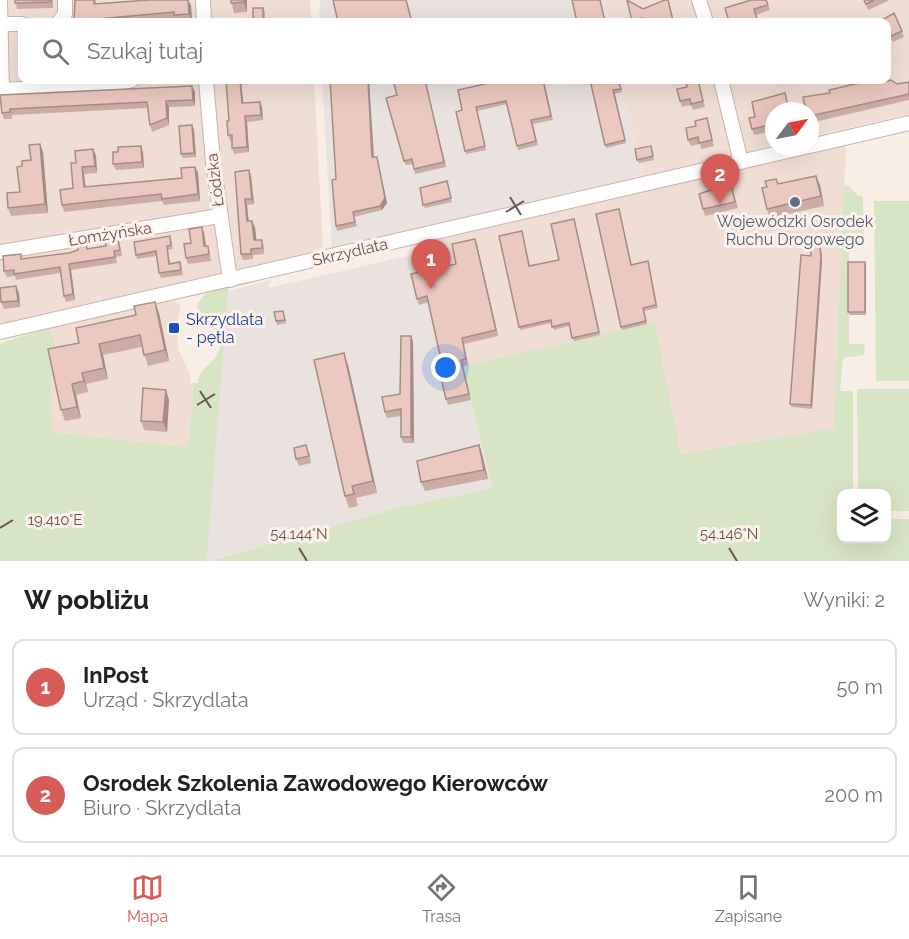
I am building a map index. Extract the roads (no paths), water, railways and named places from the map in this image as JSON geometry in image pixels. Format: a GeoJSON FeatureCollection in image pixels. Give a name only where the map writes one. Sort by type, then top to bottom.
{"type":"FeatureCollection","features":[{"type":"Feature","properties":{"kind":"street"},"geometry":{"type":"LineString","coordinates":[[0,0],[1,90],[117,84]]}},
{"type":"Feature","properties":{"kind":"street"},"geometry":{"type":"LineString","coordinates":[[62,18],[65,14],[66,0]]}},
{"type":"Feature","properties":{"kind":"street"},"geometry":{"type":"LineString","coordinates":[[203,0],[204,18]]}},
{"type":"Feature","properties":{"kind":"street"},"geometry":{"type":"LineString","coordinates":[[699,0],[705,18]]}},
{"type":"Feature","properties":{"kind":"street"},"geometry":{"type":"LineString","coordinates":[[1,24],[18,24]]}},
{"type":"Feature","properties":{"kind":"street","name":"Łódzka"},"geometry":{"type":"LineString","coordinates":[[206,84],[219,216],[230,280]]}},
{"type":"Feature","properties":{"kind":"street"},"geometry":{"type":"LineString","coordinates":[[722,84],[741,162]]}},
{"type":"Feature","properties":{"kind":"street"},"geometry":{"type":"LineString","coordinates":[[819,144],[909,123]]}},
{"type":"Feature","properties":{"kind":"street","name":"Skrzydlata"},"geometry":{"type":"LineString","coordinates":[[0,332],[767,156]]}},
{"type":"Feature","properties":{"kind":"street","name":"Łomżyńska"},"geometry":{"type":"LineString","coordinates":[[0,252],[219,216]]}},
{"type":"Feature","properties":{"kind":"place","name":"Wojewódzki Osrodek Ruchu Drogowego"},"geometry":{"type":"Point","coordinates":[795,202]}},
{"type":"Feature","properties":{"kind":"place","name":"Osrodek Szkolenia Zawodowego Kierowców"},"geometry":{"type":"Point","coordinates":[720,204]}},
{"type":"Feature","properties":{"kind":"place","name":"InPost"},"geometry":{"type":"Point","coordinates":[431,289]}},
{"type":"Feature","properties":{"kind":"place","name":"Skrzydlata - pętla"},"geometry":{"type":"Point","coordinates":[174,328]}}]}
